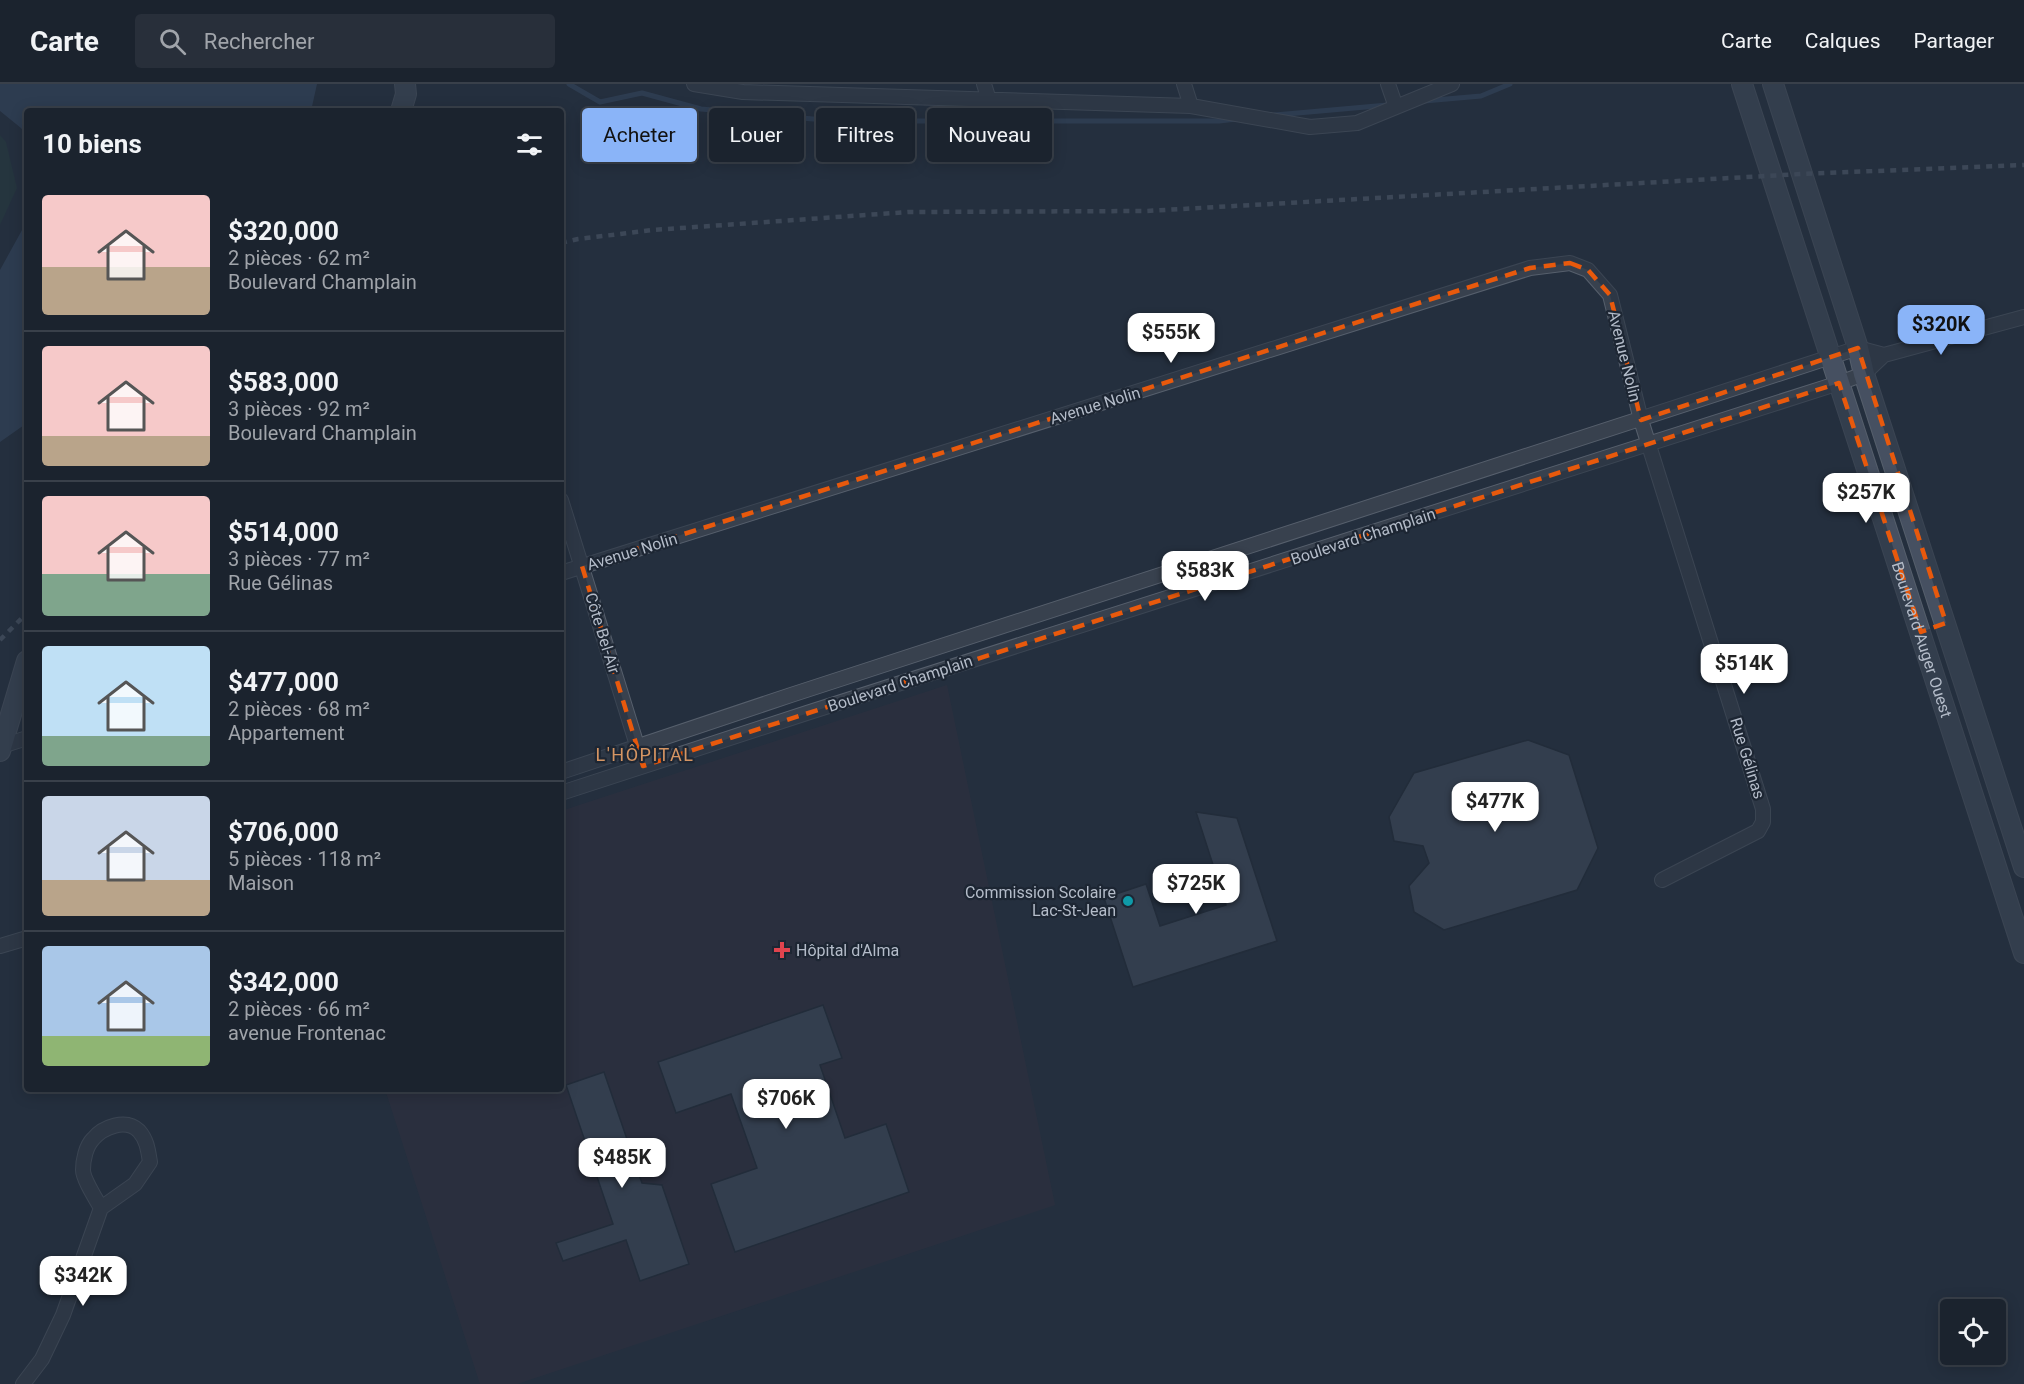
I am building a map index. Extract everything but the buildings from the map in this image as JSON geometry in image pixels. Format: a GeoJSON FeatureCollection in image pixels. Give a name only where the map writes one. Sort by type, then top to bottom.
{"type":"FeatureCollection","features":[{"type":"Feature","properties":{"kind":"main road"},"geometry":{"type":"LineString","coordinates":[[402,108],[406,94],[405,84]]}},
{"type":"Feature","properties":{"kind":"main road","name":"Boulevard Auger Ouest"},"geometry":{"type":"LineString","coordinates":[[1742,84],[2024,953]]}},
{"type":"Feature","properties":{"kind":"main road","name":"Boulevard Auger Ouest"},"geometry":{"type":"LineString","coordinates":[[1773,84],[1858,348],[1864,374],[2024,867]]}},
{"type":"Feature","properties":{"kind":"main road"},"geometry":{"type":"LineString","coordinates":[[1921,633],[1946,623]]}},
{"type":"Feature","properties":{"kind":"main road"},"geometry":{"type":"LineString","coordinates":[[1,748],[24,671]]}},
{"type":"Feature","properties":{"kind":"main road"},"geometry":{"type":"LineString","coordinates":[[1962,758],[1987,752]]}},
{"type":"Feature","properties":{"kind":"main road"},"geometry":{"type":"LineString","coordinates":[[2002,884],[2024,875]]}},
{"type":"Feature","properties":{"kind":"street"},"geometry":{"type":"LineString","coordinates":[[694,84],[743,92],[815,89],[989,100],[1191,106],[1310,127],[1357,123],[1452,84]]}},
{"type":"Feature","properties":{"kind":"street"},"geometry":{"type":"LineString","coordinates":[[984,84],[989,100]]}},
{"type":"Feature","properties":{"kind":"street"},"geometry":{"type":"LineString","coordinates":[[1184,84],[1191,106]]}},
{"type":"Feature","properties":{"kind":"street"},"geometry":{"type":"LineString","coordinates":[[1388,84],[1396,107]]}},
{"type":"Feature","properties":{"kind":"street","name":"Avenue Nolin"},"geometry":{"type":"LineString","coordinates":[[564,572],[1530,268],[1570,263],[1588,270],[1610,295],[1649,445]]}},
{"type":"Feature","properties":{"kind":"street","name":"Boulevard Champlain"},"geometry":{"type":"LineString","coordinates":[[564,792],[1839,383],[1864,374],[1884,355],[2024,317]]}},
{"type":"Feature","properties":{"kind":"street"},"geometry":{"type":"LineString","coordinates":[[1858,348],[1884,355]]}},
{"type":"Feature","properties":{"kind":"street","name":"Boulevard Champlain"},"geometry":{"type":"LineString","coordinates":[[564,771],[802,691],[1858,348]]}},
{"type":"Feature","properties":{"kind":"street","name":"Rue Gélinas"},"geometry":{"type":"LineString","coordinates":[[1649,445],[1763,809],[1763,822],[1758,831],[1662,880]]}},
{"type":"Feature","properties":{"kind":"street","name":"Côte Bel-Air"},"geometry":{"type":"LineString","coordinates":[[564,509],[643,766]]}},
{"type":"Feature","properties":{"kind":"street"},"geometry":{"type":"LineString","coordinates":[[1,748],[24,739]]}},
{"type":"Feature","properties":{"kind":"street"},"geometry":{"type":"LineString","coordinates":[[0,946],[24,939]]}},
{"type":"Feature","properties":{"kind":"street"},"geometry":{"type":"LineString","coordinates":[[23,1384],[42,1359],[63,1315],[101,1208],[135,1184],[150,1162],[147,1145],[137,1129],[123,1124],[107,1127],[92,1139],[85,1154],[83,1172],[101,1208]]}},
{"type":"Feature","properties":{"kind":"highlighted area"},"geometry":{"type":"Polygon","coordinates":[[[1570,263],[1588,270],[1610,295],[1641,420],[1858,348],[1946,623],[1921,632],[1839,383],[643,766],[582,566],[1530,268],[1570,263]]]}},
{"type":"Feature","properties":{"kind":"shaded area","name":"Hôpital d'Alma"},"geometry":{"type":"Polygon","coordinates":[[[947,685],[1055,1205],[517,1384],[480,1384],[386,1092],[564,1092],[564,810],[947,685]]]}},
{"type":"Feature","properties":{"kind":"green space"},"geometry":{"type":"Polygon","coordinates":[[[0,135],[6,142],[17,188],[0,225],[0,135]]]}},
{"type":"Feature","properties":{"kind":"water"},"geometry":{"type":"Polygon","coordinates":[[[0,84],[317,84],[312,108],[24,108],[24,132],[0,111],[0,84]]]}},
{"type":"Feature","properties":{"kind":"water"},"geometry":{"type":"Polygon","coordinates":[[[24,226],[24,425],[0,442],[0,270],[24,226]]]}},
{"type":"Feature","properties":{"kind":"waterway"},"geometry":{"type":"LineString","coordinates":[[569,84],[600,102],[642,93],[701,109],[836,121],[1219,121],[1236,119]]}},
{"type":"Feature","properties":{"kind":"waterway"},"geometry":{"type":"LineString","coordinates":[[1424,101],[1481,96],[1510,84]]}},
{"type":"Feature","properties":{"kind":"waterway"},"geometry":{"type":"LineString","coordinates":[[1275,115],[1388,105]]}},
{"type":"Feature","properties":{"kind":"railway"},"geometry":{"type":"LineString","coordinates":[[564,242],[653,230],[908,212],[1146,211],[1801,174],[2024,165]]}},
{"type":"Feature","properties":{"kind":"railway"},"geometry":{"type":"LineString","coordinates":[[0,640],[24,616]]}},
{"type":"Feature","properties":{"kind":"place","name":"Commission Scolaire Lac-St-Jean"},"geometry":{"type":"Point","coordinates":[1128,901]}},
{"type":"Feature","properties":{"kind":"place","name":"Hôpital d'Alma"},"geometry":{"type":"Point","coordinates":[782,950]}},
{"type":"Feature","properties":{"kind":"district","name":"L'HÔPITAL"},"geometry":{"type":"Point","coordinates":[645,755]}}]}
